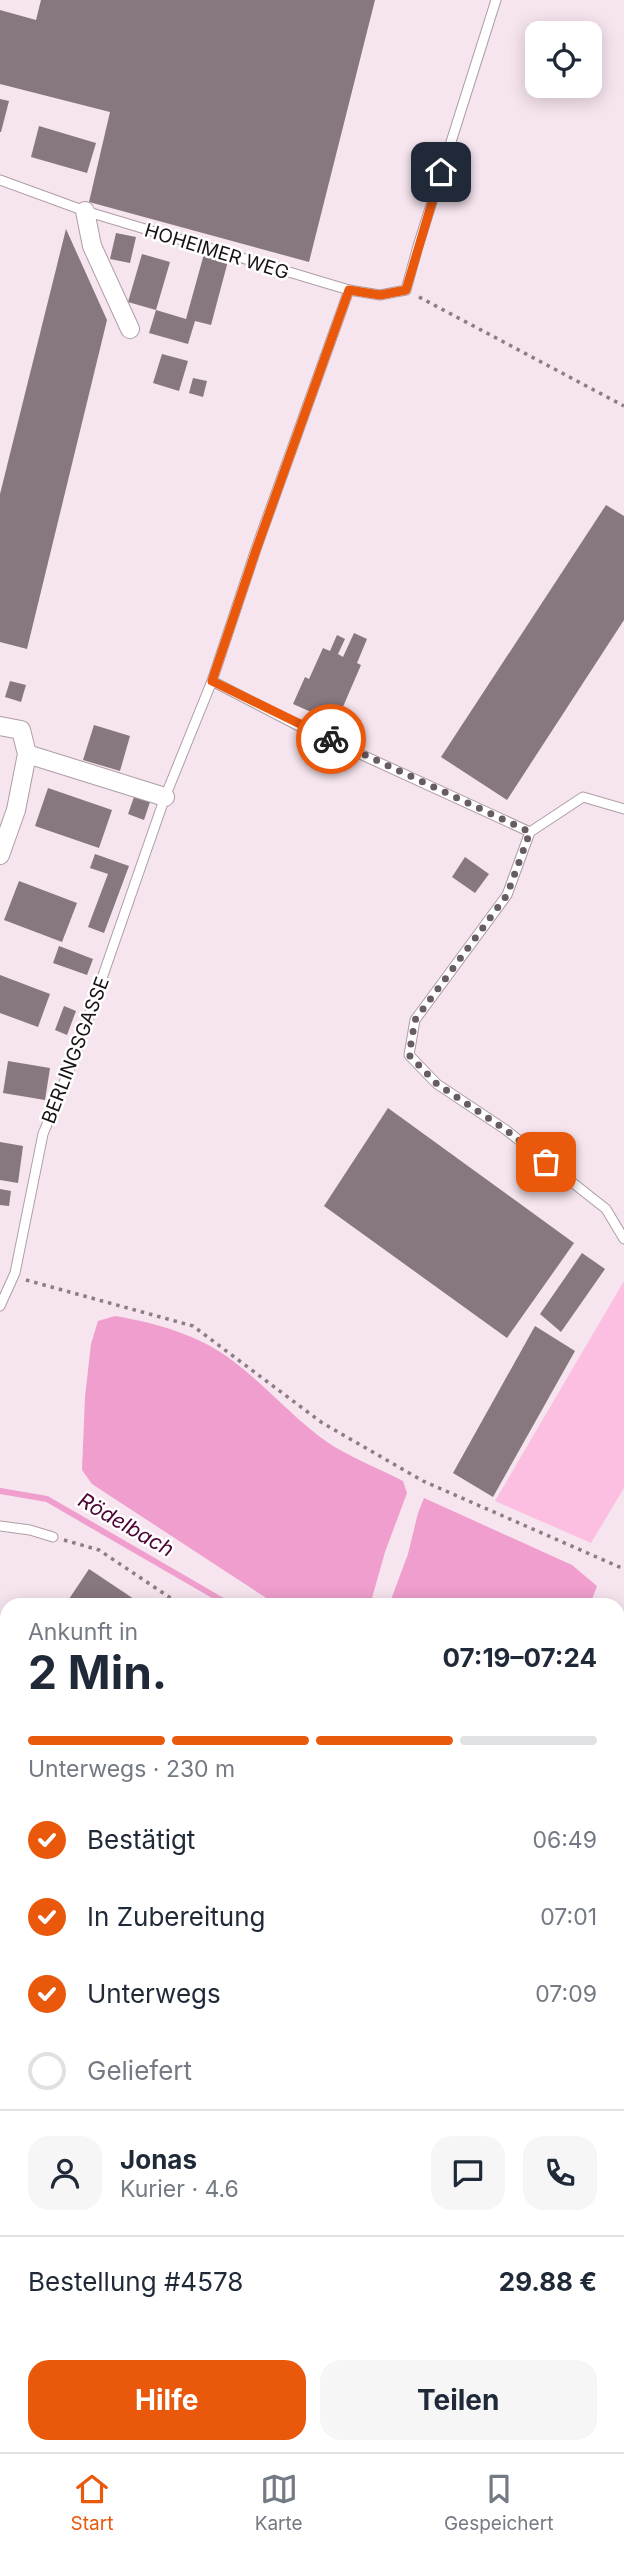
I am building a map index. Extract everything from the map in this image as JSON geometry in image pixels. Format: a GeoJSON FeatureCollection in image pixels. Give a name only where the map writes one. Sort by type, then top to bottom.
{"type":"FeatureCollection","features":[{"type":"Feature","properties":{"kind":"street"},"geometry":{"type":"LineString","coordinates":[[85,211],[92,246],[130,329]]}},
{"type":"Feature","properties":{"kind":"street"},"geometry":{"type":"LineString","coordinates":[[0,726],[21,730],[27,754],[16,810],[0,856]]}},
{"type":"Feature","properties":{"kind":"street"},"geometry":{"type":"LineString","coordinates":[[27,754],[165,797]]}},
{"type":"Feature","properties":{"kind":"lane"},"geometry":{"type":"LineString","coordinates":[[349,290],[380,295],[406,290],[496,0]]}},
{"type":"Feature","properties":{"kind":"lane","name":"HOHEIMER WEG"},"geometry":{"type":"LineString","coordinates":[[0,180],[85,211],[349,290]]}},
{"type":"Feature","properties":{"kind":"lane","name":"BERLINGSGASSE"},"geometry":{"type":"LineString","coordinates":[[0,1306],[14,1276],[43,1134],[76,1053],[165,797],[212,681],[349,290]]}},
{"type":"Feature","properties":{"kind":"lane"},"geometry":{"type":"LineString","coordinates":[[212,681],[299,726],[530,832]]}},
{"type":"Feature","properties":{"kind":"lane"},"geometry":{"type":"LineString","coordinates":[[624,809],[583,797],[530,832],[507,895],[415,1020],[409,1055],[437,1084],[506,1130],[606,1209],[624,1239]]}},
{"type":"Feature","properties":{"kind":"lane"},"geometry":{"type":"LineString","coordinates":[[0,1526],[30,1530],[53,1537]]}},
{"type":"Feature","properties":{"kind":"path"},"geometry":{"type":"LineString","coordinates":[[406,290],[624,406]]}},
{"type":"Feature","properties":{"kind":"path"},"geometry":{"type":"LineString","coordinates":[[14,1276],[193,1326],[321,1422],[423,1481],[624,1569]]}},
{"type":"Feature","properties":{"kind":"path"},"geometry":{"type":"LineString","coordinates":[[53,1537],[99,1549],[171,1598]]}},
{"type":"Feature","properties":{"kind":"shaded area"},"geometry":{"type":"Polygon","coordinates":[[[624,1281],[624,1488],[591,1543],[495,1501],[624,1281]]]}},
{"type":"Feature","properties":{"kind":"shaded area"},"geometry":{"type":"Polygon","coordinates":[[[115,1316],[146,1322],[206,1344],[245,1371],[327,1442],[403,1481],[407,1493],[385,1552],[372,1598],[266,1598],[92,1484],[82,1470],[85,1397],[91,1344],[98,1321],[115,1316]]]}},
{"type":"Feature","properties":{"kind":"shaded area"},"geometry":{"type":"Polygon","coordinates":[[[424,1498],[572,1565],[597,1586],[593,1598],[392,1598],[408,1554],[424,1498]]]}},
{"type":"Feature","properties":{"kind":"building"},"geometry":{"type":"Polygon","coordinates":[[[41,0],[375,0],[309,262],[89,202],[110,112],[0,84],[0,10],[36,20],[41,0]]]}},
{"type":"Feature","properties":{"kind":"building"},"geometry":{"type":"Polygon","coordinates":[[[0,99],[9,101],[1,132],[0,132],[0,99]]]}},
{"type":"Feature","properties":{"kind":"building"},"geometry":{"type":"Polygon","coordinates":[[[39,126],[96,143],[87,173],[31,157],[39,126]]]}},
{"type":"Feature","properties":{"kind":"building"},"geometry":{"type":"Polygon","coordinates":[[[66,229],[107,320],[27,649],[0,642],[0,494],[66,229]]]}},
{"type":"Feature","properties":{"kind":"building"},"geometry":{"type":"Polygon","coordinates":[[[116,233],[136,237],[130,263],[110,259],[116,233]]]}},
{"type":"Feature","properties":{"kind":"building"},"geometry":{"type":"Polygon","coordinates":[[[142,254],[170,262],[156,310],[128,302],[142,254]]]}},
{"type":"Feature","properties":{"kind":"building"},"geometry":{"type":"Polygon","coordinates":[[[204,254],[228,261],[211,325],[195,321],[188,344],[149,333],[156,310],[186,319],[204,254]]]}},
{"type":"Feature","properties":{"kind":"building"},"geometry":{"type":"Polygon","coordinates":[[[162,354],[188,361],[179,391],[153,383],[162,354]]]}},
{"type":"Feature","properties":{"kind":"building"},"geometry":{"type":"Polygon","coordinates":[[[193,378],[207,381],[203,397],[189,393],[193,378]]]}},
{"type":"Feature","properties":{"kind":"building"},"geometry":{"type":"Polygon","coordinates":[[[606,505],[624,516],[624,620],[507,800],[441,757],[606,505]]]}},
{"type":"Feature","properties":{"kind":"building"},"geometry":{"type":"Polygon","coordinates":[[[354,633],[367,639],[357,663],[361,665],[336,723],[293,704],[305,677],[309,679],[323,648],[330,651],[337,635],[345,639],[338,654],[343,657],[354,633]]]}},
{"type":"Feature","properties":{"kind":"building"},"geometry":{"type":"Polygon","coordinates":[[[10,681],[26,685],[21,702],[5,697],[10,681]]]}},
{"type":"Feature","properties":{"kind":"building"},"geometry":{"type":"Polygon","coordinates":[[[94,725],[130,736],[120,771],[83,760],[94,725]]]}},
{"type":"Feature","properties":{"kind":"building"},"geometry":{"type":"Polygon","coordinates":[[[48,788],[112,810],[99,848],[35,826],[48,788]]]}},
{"type":"Feature","properties":{"kind":"building"},"geometry":{"type":"Polygon","coordinates":[[[134,797],[150,802],[144,820],[128,814],[134,797]]]}},
{"type":"Feature","properties":{"kind":"building"},"geometry":{"type":"Polygon","coordinates":[[[95,854],[129,866],[104,933],[88,927],[108,874],[90,868],[95,854]]]}},
{"type":"Feature","properties":{"kind":"building"},"geometry":{"type":"Polygon","coordinates":[[[465,857],[489,874],[475,893],[452,877],[465,857]]]}},
{"type":"Feature","properties":{"kind":"building"},"geometry":{"type":"Polygon","coordinates":[[[19,881],[77,903],[62,942],[4,920],[19,881]]]}},
{"type":"Feature","properties":{"kind":"building"},"geometry":{"type":"Polygon","coordinates":[[[59,946],[93,959],[87,975],[53,963],[59,946]]]}},
{"type":"Feature","properties":{"kind":"building"},"geometry":{"type":"Polygon","coordinates":[[[0,975],[50,994],[38,1027],[0,1013],[0,975]]]}},
{"type":"Feature","properties":{"kind":"building"},"geometry":{"type":"Polygon","coordinates":[[[64,1006],[76,1011],[67,1035],[55,1030],[64,1006]]]}},
{"type":"Feature","properties":{"kind":"building"},"geometry":{"type":"Polygon","coordinates":[[[8,1061],[50,1068],[45,1100],[3,1093],[8,1061]]]}},
{"type":"Feature","properties":{"kind":"building"},"geometry":{"type":"Polygon","coordinates":[[[388,1108],[574,1243],[507,1338],[324,1206],[388,1108]]]}},
{"type":"Feature","properties":{"kind":"building"},"geometry":{"type":"Polygon","coordinates":[[[0,1142],[23,1146],[18,1183],[0,1180],[0,1142]]]}},
{"type":"Feature","properties":{"kind":"building"},"geometry":{"type":"Polygon","coordinates":[[[0,1189],[11,1191],[9,1206],[0,1205],[0,1189]]]}},
{"type":"Feature","properties":{"kind":"building"},"geometry":{"type":"Polygon","coordinates":[[[582,1253],[605,1269],[561,1332],[540,1314],[582,1253]]]}},
{"type":"Feature","properties":{"kind":"building"},"geometry":{"type":"Polygon","coordinates":[[[535,1326],[575,1351],[493,1497],[453,1473],[535,1326]]]}},
{"type":"Feature","properties":{"kind":"building"},"geometry":{"type":"Polygon","coordinates":[[[89,1569],[132,1598],[70,1598],[89,1569]]]}},
{"type":"Feature","properties":{"kind":"waterway","name":"Rödelbach"},"geometry":{"type":"LineString","coordinates":[[0,1491],[47,1499],[218,1598]]}},
{"type":"Feature","properties":{"kind":"way so far"},"geometry":{"type":"LineString","coordinates":[[331,739],[530,832],[507,895],[415,1020],[409,1055],[437,1084],[506,1130],[546,1162]]}},
{"type":"Feature","properties":{"kind":"route"},"geometry":{"type":"LineString","coordinates":[[331,739],[299,726],[212,681],[349,290],[380,295],[406,290],[441,172]]}}]}
